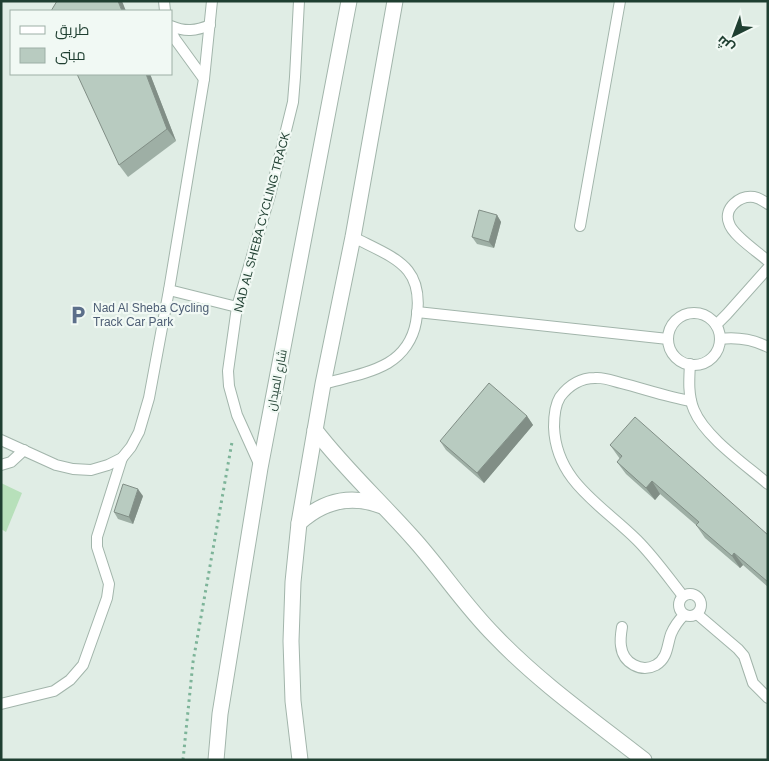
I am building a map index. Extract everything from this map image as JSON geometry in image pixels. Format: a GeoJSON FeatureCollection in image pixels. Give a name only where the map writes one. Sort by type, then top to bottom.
{"type":"FeatureCollection","features":[{"type":"Feature","properties":{"kind":"street","name":"شارع الميدان"},"geometry":{"type":"LineString","coordinates":[[216,760],[220,714],[260,468],[349,1]]}},
{"type":"Feature","properties":{"kind":"street"},"geometry":{"type":"LineString","coordinates":[[300,760],[293,701],[291,641],[293,582],[299,523],[323,384],[354,236],[395,1]]}},
{"type":"Feature","properties":{"kind":"street"},"geometry":{"type":"LineString","coordinates":[[315,430],[347,470],[427,553],[472,611],[522,664],[644,760]]}},
{"type":"Feature","properties":{"kind":"street"},"geometry":{"type":"LineString","coordinates":[[299,523],[317,509],[338,501],[361,500],[383,506]]}},
{"type":"Feature","properties":{"kind":"lane"},"geometry":{"type":"LineString","coordinates":[[1,704],[54,691],[70,680],[83,665],[107,598],[109,584],[98,547],[97,537],[122,458],[139,432],[144,418],[169,290],[204,79],[212,1]]}},
{"type":"Feature","properties":{"kind":"lane","name":"NAD AL SHEBA CYCLING TRACK"},"geometry":{"type":"LineString","coordinates":[[260,468],[236,415],[229,386],[228,372],[237,307],[270,195],[288,124],[296,78],[299,1]]}},
{"type":"Feature","properties":{"kind":"lane"},"geometry":{"type":"LineString","coordinates":[[580,226],[620,1]]}},
{"type":"Feature","properties":{"kind":"lane"},"geometry":{"type":"LineString","coordinates":[[172,26],[190,31],[210,25]]}},
{"type":"Feature","properties":{"kind":"lane"},"geometry":{"type":"LineString","coordinates":[[172,33],[204,79]]}},
{"type":"Feature","properties":{"kind":"lane"},"geometry":{"type":"LineString","coordinates":[[768,204],[754,197],[740,199],[730,208],[728,218],[732,229],[768,261]]}},
{"type":"Feature","properties":{"kind":"lane"},"geometry":{"type":"LineString","coordinates":[[323,384],[377,368],[398,356],[411,336],[417,312],[419,298],[417,285],[410,272],[394,258],[354,236]]}},
{"type":"Feature","properties":{"kind":"lane"},"geometry":{"type":"LineString","coordinates":[[716,325],[768,268]]}},
{"type":"Feature","properties":{"kind":"lane"},"geometry":{"type":"LineString","coordinates":[[169,290],[237,307]]}},
{"type":"Feature","properties":{"kind":"lane"},"geometry":{"type":"LineString","coordinates":[[417,312],[668,339]]}},
{"type":"Feature","properties":{"kind":"lane"},"geometry":{"type":"LineString","coordinates":[[690,313],[707,317],[716,325],[719,330],[719,348],[707,362],[690,364],[674,356],[668,339],[674,322],[690,313]]}},
{"type":"Feature","properties":{"kind":"lane"},"geometry":{"type":"LineString","coordinates":[[720,339],[749,339],[768,346]]}},
{"type":"Feature","properties":{"kind":"lane"},"geometry":{"type":"LineString","coordinates":[[690,364],[689,389],[691,401],[700,420],[708,431],[768,484]]}},
{"type":"Feature","properties":{"kind":"lane"},"geometry":{"type":"LineString","coordinates":[[683,596],[637,540],[575,483],[561,460],[556,446],[554,422],[558,400],[565,390],[574,383],[586,378],[597,377],[676,399],[691,401]]}},
{"type":"Feature","properties":{"kind":"lane"},"geometry":{"type":"LineString","coordinates":[[1,440],[73,470],[91,470],[122,458]]}},
{"type":"Feature","properties":{"kind":"lane"},"geometry":{"type":"LineString","coordinates":[[1,464],[10,462],[24,450]]}},
{"type":"Feature","properties":{"kind":"lane"},"geometry":{"type":"LineString","coordinates":[[692,593],[699,598],[702,607],[697,614],[693,616],[684,615],[678,603],[683,596],[692,593]]}},
{"type":"Feature","properties":{"kind":"lane"},"geometry":{"type":"LineString","coordinates":[[697,614],[744,656],[753,683],[768,698]]}},
{"type":"Feature","properties":{"kind":"lane"},"geometry":{"type":"LineString","coordinates":[[622,627],[621,646],[626,659],[638,667],[650,668],[664,658],[671,633],[684,615]]}},
{"type":"Feature","properties":{"kind":"path"},"geometry":{"type":"LineString","coordinates":[[183,760],[193,662],[236,415]]}},
{"type":"Feature","properties":{"kind":"green space"},"geometry":{"type":"Polygon","coordinates":[[[1,483],[22,493],[6,532],[1,529],[1,483]]]}},
{"type":"Feature","properties":{"kind":"building"},"geometry":{"type":"Polygon","coordinates":[[[57,1],[118,1],[122,10],[52,10],[57,1]]]}},
{"type":"Feature","properties":{"kind":"building"},"geometry":{"type":"Polygon","coordinates":[[[77,75],[146,75],[167,129],[119,165],[77,75]]]}},
{"type":"Feature","properties":{"kind":"building"},"geometry":{"type":"Polygon","coordinates":[[[479,210],[497,215],[489,242],[472,237],[479,210]]]}},
{"type":"Feature","properties":{"kind":"building"},"geometry":{"type":"Polygon","coordinates":[[[489,383],[527,416],[477,473],[440,441],[489,383]]]}},
{"type":"Feature","properties":{"kind":"building"},"geometry":{"type":"Polygon","coordinates":[[[635,417],[768,535],[768,582],[734,553],[732,556],[696,525],[699,522],[652,481],[646,488],[617,462],[622,456],[610,445],[635,417]]]}},
{"type":"Feature","properties":{"kind":"building"},"geometry":{"type":"Polygon","coordinates":[[[123,484],[138,489],[129,517],[114,512],[123,484]]]}},
{"type":"Feature","properties":{"kind":"place","name":"Nad Al Sheba Cycling Track Car Park"},"geometry":{"type":"Point","coordinates":[78,315]}}]}
